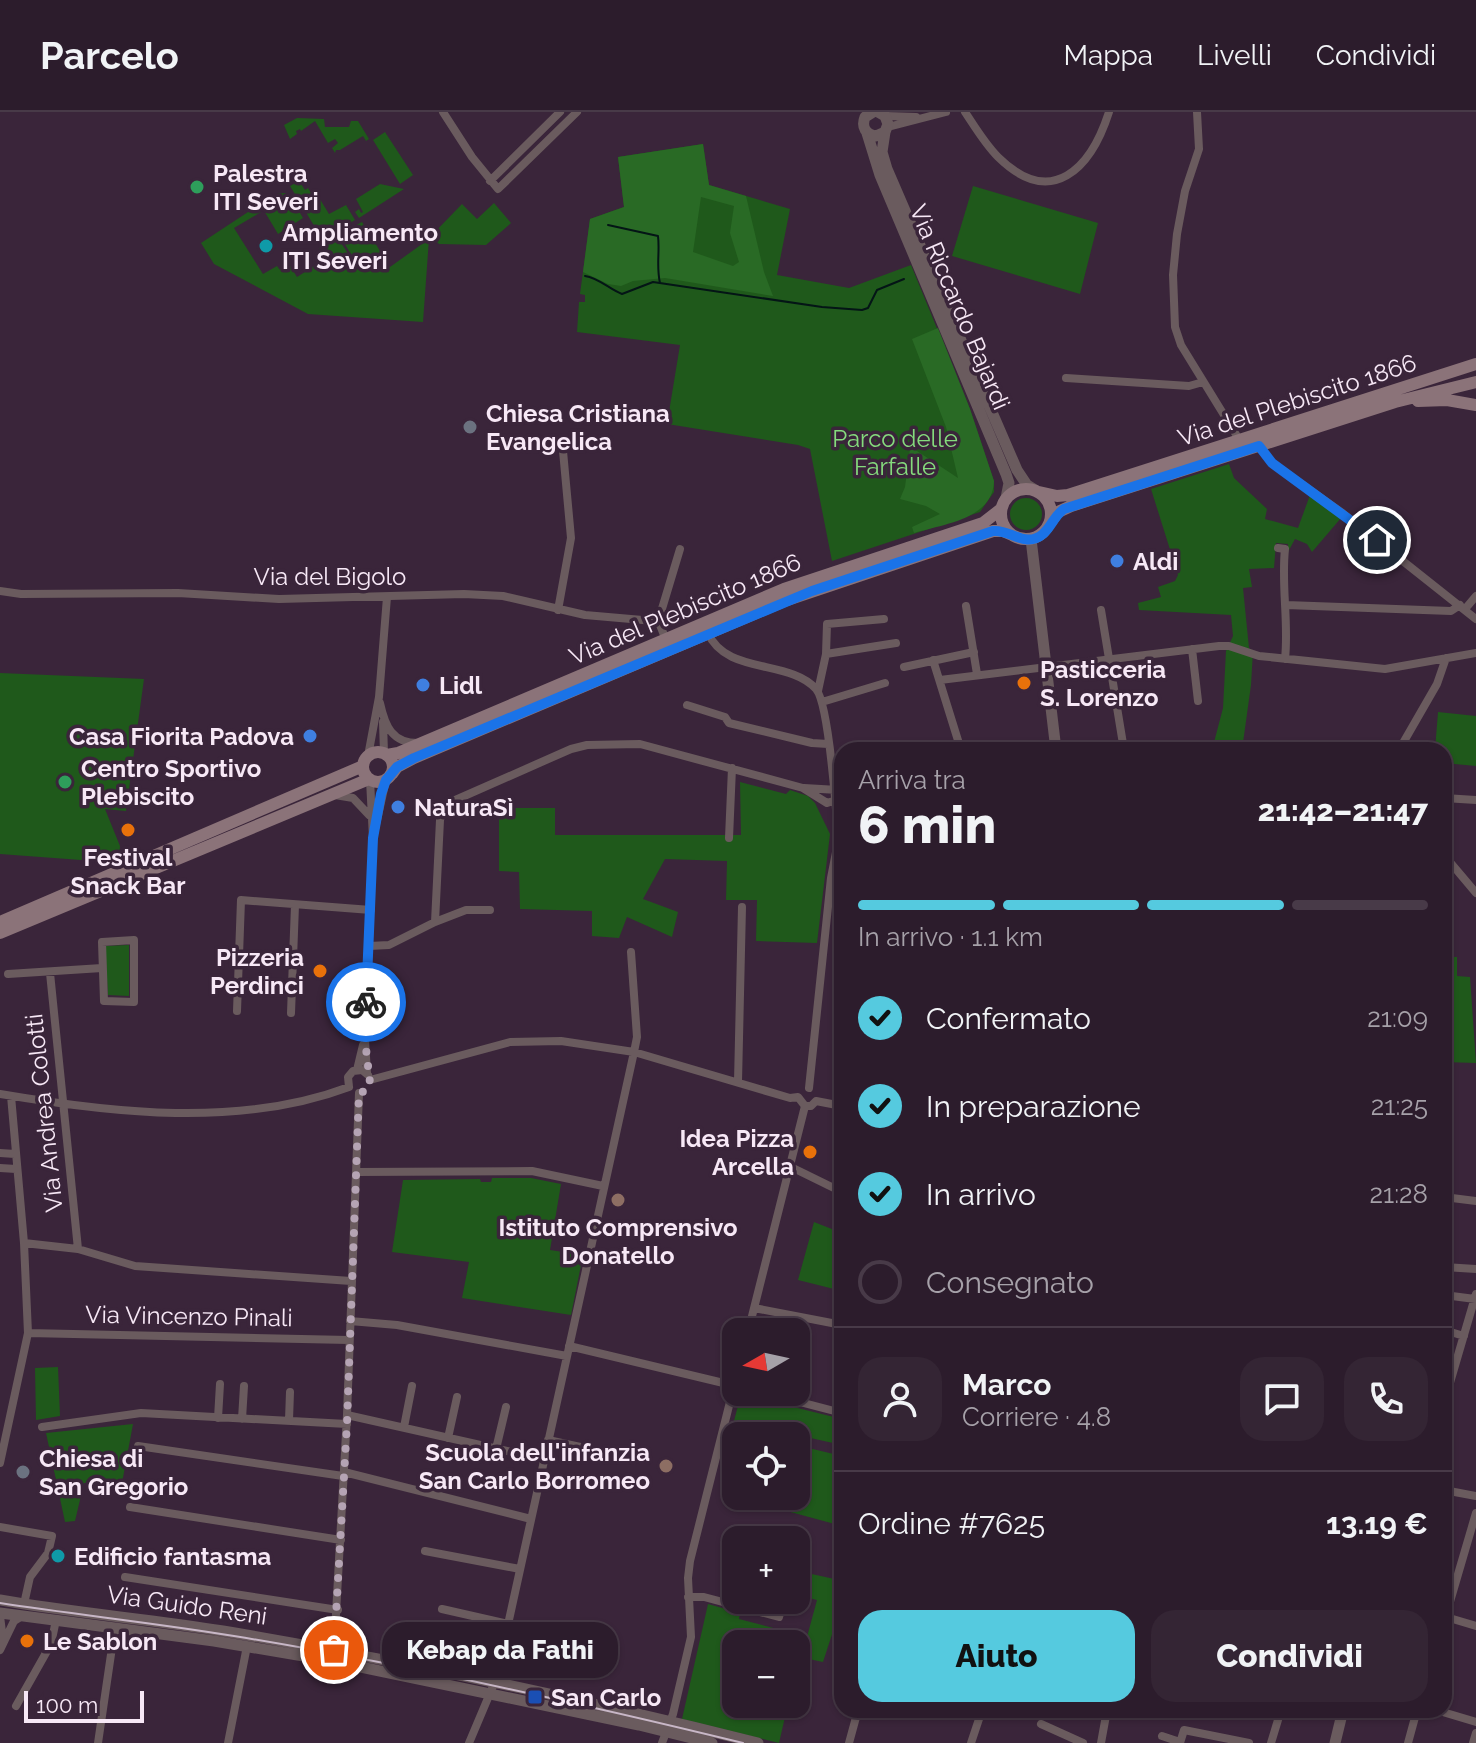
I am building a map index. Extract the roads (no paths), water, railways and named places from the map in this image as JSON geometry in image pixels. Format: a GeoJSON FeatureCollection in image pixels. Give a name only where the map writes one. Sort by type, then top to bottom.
{"type":"FeatureCollection","features":[{"type":"Feature","properties":{"kind":"main road","name":"Via del Plebiscito 1866"},"geometry":{"type":"LineString","coordinates":[[1037,491],[1068,495],[1476,364]]}},
{"type":"Feature","properties":{"kind":"main road","name":"Via del Plebiscito 1866"},"geometry":{"type":"LineString","coordinates":[[1050,523],[1058,512],[1071,506],[1395,402],[1476,382]]}},
{"type":"Feature","properties":{"kind":"main road"},"geometry":{"type":"LineString","coordinates":[[1395,402],[1447,400],[1476,405]]}},
{"type":"Feature","properties":{"kind":"main road"},"geometry":{"type":"LineString","coordinates":[[1016,491],[1037,491],[1049,502],[1050,523],[1042,534],[1031,539],[1019,539],[1004,527],[1004,504],[1016,491]]}},
{"type":"Feature","properties":{"kind":"main road","name":"Via del Plebiscito 1866"},"geometry":{"type":"LineString","coordinates":[[385,754],[423,743],[807,581],[983,523],[1004,504]]}},
{"type":"Feature","properties":{"kind":"main road","name":"Via del Plebiscito 1866"},"geometry":{"type":"LineString","coordinates":[[389,777],[397,767],[414,758],[837,581],[993,531],[1010,534]]}},
{"type":"Feature","properties":{"kind":"main road"},"geometry":{"type":"LineString","coordinates":[[0,922],[366,761],[374,753],[385,754],[393,763],[389,777],[378,782],[370,780],[326,796],[0,933]]}},
{"type":"Feature","properties":{"kind":"main road"},"geometry":{"type":"LineString","coordinates":[[366,761],[370,780]]}},
{"type":"Feature","properties":{"kind":"street"},"geometry":{"type":"LineString","coordinates":[[443,112],[498,189],[577,112]]}},
{"type":"Feature","properties":{"kind":"street"},"geometry":{"type":"LineString","coordinates":[[490,181],[560,112]]}},
{"type":"Feature","properties":{"kind":"street","name":"Via Riccardo Bajardi"},"geometry":{"type":"LineString","coordinates":[[857,112],[877,167],[1006,474],[1009,483],[1004,504]]}},
{"type":"Feature","properties":{"kind":"street"},"geometry":{"type":"LineString","coordinates":[[882,120],[876,136],[865,128],[865,117],[882,120],[917,118],[946,112]]}},
{"type":"Feature","properties":{"kind":"street"},"geometry":{"type":"LineString","coordinates":[[965,112],[998,157],[1032,180],[1042,182],[1068,176],[1081,166],[1093,149],[1109,112]]}},
{"type":"Feature","properties":{"kind":"street"},"geometry":{"type":"LineString","coordinates":[[1197,112],[1199,149],[1185,191],[1177,234],[1173,308],[1181,345],[1240,441]]}},
{"type":"Feature","properties":{"kind":"street","name":"Via Riccardo Bajardi"},"geometry":{"type":"LineString","coordinates":[[882,120],[882,152],[887,169],[1017,470],[1027,485],[1037,491]]}},
{"type":"Feature","properties":{"kind":"street"},"geometry":{"type":"LineString","coordinates":[[1066,378],[1189,386],[1203,382]]}},
{"type":"Feature","properties":{"kind":"street"},"geometry":{"type":"LineString","coordinates":[[1259,446],[1272,463],[1328,502],[1476,619]]}},
{"type":"Feature","properties":{"kind":"street"},"geometry":{"type":"LineString","coordinates":[[558,610],[571,538],[563,451]]}},
{"type":"Feature","properties":{"kind":"street"},"geometry":{"type":"LineString","coordinates":[[1031,539],[1055,742]]}},
{"type":"Feature","properties":{"kind":"street"},"geometry":{"type":"LineString","coordinates":[[1278,548],[1285,549],[1285,659]]}},
{"type":"Feature","properties":{"kind":"street"},"geometry":{"type":"LineString","coordinates":[[666,640],[658,622],[680,549]]}},
{"type":"Feature","properties":{"kind":"street","name":"Via del Bigolo"},"geometry":{"type":"LineString","coordinates":[[0,591],[21,594],[178,593],[279,599],[464,594],[503,596],[558,610],[658,622]]}},
{"type":"Feature","properties":{"kind":"street"},"geometry":{"type":"LineString","coordinates":[[1286,605],[1451,611],[1476,596]]}},
{"type":"Feature","properties":{"kind":"street"},"geometry":{"type":"LineString","coordinates":[[366,761],[379,697],[387,597]]}},
{"type":"Feature","properties":{"kind":"street"},"geometry":{"type":"LineString","coordinates":[[966,606],[977,674]]}},
{"type":"Feature","properties":{"kind":"street"},"geometry":{"type":"LineString","coordinates":[[1101,610],[1120,742]]}},
{"type":"Feature","properties":{"kind":"street"},"geometry":{"type":"LineString","coordinates":[[818,691],[826,654],[827,624],[884,619]]}},
{"type":"Feature","properties":{"kind":"street"},"geometry":{"type":"LineString","coordinates":[[708,633],[727,653],[804,679],[818,691],[834,773]]}},
{"type":"Feature","properties":{"kind":"street"},"geometry":{"type":"LineString","coordinates":[[826,654],[896,643]]}},
{"type":"Feature","properties":{"kind":"street"},"geometry":{"type":"LineString","coordinates":[[940,680],[1229,646],[1259,656],[1385,669],[1476,653]]}},
{"type":"Feature","properties":{"kind":"street"},"geometry":{"type":"LineString","coordinates":[[1192,649],[1198,701]]}},
{"type":"Feature","properties":{"kind":"street"},"geometry":{"type":"LineString","coordinates":[[904,667],[974,652]]}},
{"type":"Feature","properties":{"kind":"street"},"geometry":{"type":"LineString","coordinates":[[1404,742],[1437,684],[1446,658]]}},
{"type":"Feature","properties":{"kind":"street"},"geometry":{"type":"LineString","coordinates":[[933,660],[959,742]]}},
{"type":"Feature","properties":{"kind":"street"},"geometry":{"type":"LineString","coordinates":[[822,702],[885,683]]}},
{"type":"Feature","properties":{"kind":"street"},"geometry":{"type":"LineString","coordinates":[[379,697],[385,754]]}},
{"type":"Feature","properties":{"kind":"street"},"geometry":{"type":"LineString","coordinates":[[687,705],[725,717],[729,723],[828,744]]}},
{"type":"Feature","properties":{"kind":"street"},"geometry":{"type":"LineString","coordinates":[[383,716],[396,738],[423,743]]}},
{"type":"Feature","properties":{"kind":"street"},"geometry":{"type":"LineString","coordinates":[[435,922],[443,811],[453,801],[581,745],[640,744],[834,794]]}},
{"type":"Feature","properties":{"kind":"street"},"geometry":{"type":"LineString","coordinates":[[729,838],[732,768]]}},
{"type":"Feature","properties":{"kind":"street"},"geometry":{"type":"LineString","coordinates":[[373,838],[389,777]]}},
{"type":"Feature","properties":{"kind":"street"},"geometry":{"type":"LineString","coordinates":[[359,1093],[368,1089],[365,1040],[373,838],[370,780]]}},
{"type":"Feature","properties":{"kind":"street"},"geometry":{"type":"LineString","coordinates":[[803,788],[827,803],[834,798]]}},
{"type":"Feature","properties":{"kind":"street"},"geometry":{"type":"LineString","coordinates":[[326,796],[353,798],[370,817]]}},
{"type":"Feature","properties":{"kind":"street"},"geometry":{"type":"LineString","coordinates":[[1452,798],[1476,800]]}},
{"type":"Feature","properties":{"kind":"street"},"geometry":{"type":"LineString","coordinates":[[809,1088],[834,854]]}},
{"type":"Feature","properties":{"kind":"street"},"geometry":{"type":"LineString","coordinates":[[1452,864],[1476,893]]}},
{"type":"Feature","properties":{"kind":"street"},"geometry":{"type":"LineString","coordinates":[[831,888],[834,880]]}},
{"type":"Feature","properties":{"kind":"street"},"geometry":{"type":"LineString","coordinates":[[237,1011],[241,900],[371,910]]}},
{"type":"Feature","properties":{"kind":"street"},"geometry":{"type":"LineString","coordinates":[[291,1013],[295,905]]}},
{"type":"Feature","properties":{"kind":"street"},"geometry":{"type":"LineString","coordinates":[[738,1082],[742,907]]}},
{"type":"Feature","properties":{"kind":"street"},"geometry":{"type":"LineString","coordinates":[[369,946],[389,945],[466,910],[490,910]]}},
{"type":"Feature","properties":{"kind":"street"},"geometry":{"type":"LineString","coordinates":[[134,940],[134,1002],[104,1001],[102,968],[102,942],[134,940]]}},
{"type":"Feature","properties":{"kind":"street"},"geometry":{"type":"LineString","coordinates":[[469,1743],[493,1688],[634,1052],[637,1037],[631,952]]}},
{"type":"Feature","properties":{"kind":"street"},"geometry":{"type":"LineString","coordinates":[[8,974],[102,968]]}},
{"type":"Feature","properties":{"kind":"street","name":"Via Andrea Colotti"},"geometry":{"type":"LineString","coordinates":[[50,973],[78,1249]]}},
{"type":"Feature","properties":{"kind":"street"},"geometry":{"type":"LineString","coordinates":[[349,1087],[348,1077],[357,1070],[365,1040]]}},
{"type":"Feature","properties":{"kind":"street"},"geometry":{"type":"LineString","coordinates":[[357,1070],[368,1076],[518,1041],[561,1041],[634,1052],[790,1098],[798,1097]]}},
{"type":"Feature","properties":{"kind":"street"},"geometry":{"type":"LineString","coordinates":[[0,1094],[152,1111],[220,1112],[295,1102],[349,1087],[359,1093]]}},
{"type":"Feature","properties":{"kind":"street"},"geometry":{"type":"LineString","coordinates":[[798,1097],[801,1090],[809,1088],[816,1093],[813,1105],[805,1106]]}},
{"type":"Feature","properties":{"kind":"street"},"geometry":{"type":"LineString","coordinates":[[334,1650],[347,1419],[359,1093]]}},
{"type":"Feature","properties":{"kind":"street"},"geometry":{"type":"LineString","coordinates":[[0,1463],[28,1333],[24,1243],[11,1096]]}},
{"type":"Feature","properties":{"kind":"street"},"geometry":{"type":"LineString","coordinates":[[798,1097],[805,1106]]}},
{"type":"Feature","properties":{"kind":"street"},"geometry":{"type":"LineString","coordinates":[[816,1101],[834,1104]]}},
{"type":"Feature","properties":{"kind":"street"},"geometry":{"type":"LineString","coordinates":[[752,1318],[805,1106]]}},
{"type":"Feature","properties":{"kind":"street"},"geometry":{"type":"LineString","coordinates":[[0,1153],[15,1154]]}},
{"type":"Feature","properties":{"kind":"street"},"geometry":{"type":"LineString","coordinates":[[791,1167],[834,1188]]}},
{"type":"Feature","properties":{"kind":"street"},"geometry":{"type":"LineString","coordinates":[[0,1168],[16,1169]]}},
{"type":"Feature","properties":{"kind":"street"},"geometry":{"type":"LineString","coordinates":[[356,1172],[532,1171],[603,1186]]}},
{"type":"Feature","properties":{"kind":"street"},"geometry":{"type":"LineString","coordinates":[[1452,1198],[1476,1201]]}},
{"type":"Feature","properties":{"kind":"street"},"geometry":{"type":"LineString","coordinates":[[24,1243],[78,1249],[135,1266],[351,1281]]}},
{"type":"Feature","properties":{"kind":"street"},"geometry":{"type":"LineString","coordinates":[[1452,1268],[1476,1269]]}},
{"type":"Feature","properties":{"kind":"street"},"geometry":{"type":"LineString","coordinates":[[1452,1296],[1475,1297],[1452,1367]]}},
{"type":"Feature","properties":{"kind":"street"},"geometry":{"type":"LineString","coordinates":[[754,1308],[834,1323]]}},
{"type":"Feature","properties":{"kind":"street"},"geometry":{"type":"LineString","coordinates":[[350,1321],[387,1324],[567,1356]]}},
{"type":"Feature","properties":{"kind":"street"},"geometry":{"type":"LineString","coordinates":[[1452,1332],[1464,1336]]}},
{"type":"Feature","properties":{"kind":"street","name":"Via Vincenzo Pinali"},"geometry":{"type":"LineString","coordinates":[[28,1333],[349,1340]]}},
{"type":"Feature","properties":{"kind":"street"},"geometry":{"type":"LineString","coordinates":[[569,1346],[722,1380]]}},
{"type":"Feature","properties":{"kind":"street"},"geometry":{"type":"LineString","coordinates":[[218,1418],[220,1384]]}},
{"type":"Feature","properties":{"kind":"street"},"geometry":{"type":"LineString","coordinates":[[242,1419],[244,1386]]}},
{"type":"Feature","properties":{"kind":"street"},"geometry":{"type":"LineString","coordinates":[[404,1427],[412,1386]]}},
{"type":"Feature","properties":{"kind":"street"},"geometry":{"type":"LineString","coordinates":[[289,1420],[290,1392]]}},
{"type":"Feature","properties":{"kind":"street"},"geometry":{"type":"LineString","coordinates":[[448,1438],[457,1397]]}},
{"type":"Feature","properties":{"kind":"street"},"geometry":{"type":"LineString","coordinates":[[810,1405],[834,1411]]}},
{"type":"Feature","properties":{"kind":"street"},"geometry":{"type":"LineString","coordinates":[[667,1731],[691,1637],[688,1597],[690,1561],[729,1406]]}},
{"type":"Feature","properties":{"kind":"street"},"geometry":{"type":"LineString","coordinates":[[496,1449],[506,1407]]}},
{"type":"Feature","properties":{"kind":"street"},"geometry":{"type":"LineString","coordinates":[[42,1427],[141,1413],[242,1419],[347,1419],[404,1427],[543,1459]]}},
{"type":"Feature","properties":{"kind":"street"},"geometry":{"type":"LineString","coordinates":[[548,1440],[622,1456]]}},
{"type":"Feature","properties":{"kind":"street"},"geometry":{"type":"LineString","coordinates":[[138,1446],[344,1474],[531,1519]]}},
{"type":"Feature","properties":{"kind":"street"},"geometry":{"type":"LineString","coordinates":[[1452,1492],[1476,1496]]}},
{"type":"Feature","properties":{"kind":"street"},"geometry":{"type":"LineString","coordinates":[[130,1507],[341,1540]]}},
{"type":"Feature","properties":{"kind":"street"},"geometry":{"type":"LineString","coordinates":[[1452,1600],[1472,1544],[1476,1513]]}},
{"type":"Feature","properties":{"kind":"street"},"geometry":{"type":"LineString","coordinates":[[0,1527],[52,1536],[48,1553],[30,1577],[23,1610],[15,1618],[2,1645]]}},
{"type":"Feature","properties":{"kind":"street"},"geometry":{"type":"LineString","coordinates":[[425,1551],[520,1569]]}},
{"type":"Feature","properties":{"kind":"street"},"geometry":{"type":"LineString","coordinates":[[125,1577],[338,1610]]}},
{"type":"Feature","properties":{"kind":"street"},"geometry":{"type":"LineString","coordinates":[[688,1597],[722,1602]]}},
{"type":"Feature","properties":{"kind":"street","name":"Via Guido Reni"},"geometry":{"type":"LineString","coordinates":[[0,1600],[56,1620],[247,1646],[493,1688]]}},
{"type":"Feature","properties":{"kind":"street"},"geometry":{"type":"LineString","coordinates":[[442,1609],[508,1624]]}},
{"type":"Feature","properties":{"kind":"street","name":"Via Guido Reni"},"geometry":{"type":"LineString","coordinates":[[0,1614],[23,1610],[215,1630],[334,1650],[667,1731]]}},
{"type":"Feature","properties":{"kind":"street"},"geometry":{"type":"LineString","coordinates":[[0,1614],[2,1645]]}},
{"type":"Feature","properties":{"kind":"street"},"geometry":{"type":"LineString","coordinates":[[16,1706],[51,1644],[56,1620]]}},
{"type":"Feature","properties":{"kind":"street"},"geometry":{"type":"LineString","coordinates":[[1452,1621],[1476,1626]]}},
{"type":"Feature","properties":{"kind":"street"},"geometry":{"type":"LineString","coordinates":[[98,1743],[115,1627]]}},
{"type":"Feature","properties":{"kind":"street"},"geometry":{"type":"LineString","coordinates":[[228,1743],[247,1646]]}},
{"type":"Feature","properties":{"kind":"street"},"geometry":{"type":"LineString","coordinates":[[1452,1715],[1476,1722]]}},
{"type":"Feature","properties":{"kind":"street"},"geometry":{"type":"LineString","coordinates":[[849,1743],[856,1718]]}},
{"type":"Feature","properties":{"kind":"street"},"geometry":{"type":"LineString","coordinates":[[971,1743],[979,1718]]}},
{"type":"Feature","properties":{"kind":"street"},"geometry":{"type":"LineString","coordinates":[[1101,1743],[1106,1718]]}},
{"type":"Feature","properties":{"kind":"street"},"geometry":{"type":"LineString","coordinates":[[1271,1743],[1279,1718]]}},
{"type":"Feature","properties":{"kind":"street"},"geometry":{"type":"LineString","coordinates":[[1335,1743],[1341,1718]]}},
{"type":"Feature","properties":{"kind":"street"},"geometry":{"type":"LineString","coordinates":[[1408,1743],[1415,1718]]}},
{"type":"Feature","properties":{"kind":"street"},"geometry":{"type":"LineString","coordinates":[[1041,1724],[1083,1743]]}},
{"type":"Feature","properties":{"kind":"street"},"geometry":{"type":"LineString","coordinates":[[1162,1736],[1180,1742],[1184,1730],[1249,1743]]}},
{"type":"Feature","properties":{"kind":"street"},"geometry":{"type":"LineString","coordinates":[[667,1731],[712,1743]]}},
{"type":"Feature","properties":{"kind":"street"},"geometry":{"type":"LineString","coordinates":[[667,1731],[758,1743]]}},
{"type":"Feature","properties":{"kind":"street"},"geometry":{"type":"LineString","coordinates":[[1473,1743],[1476,1733]]}},
{"type":"Feature","properties":{"kind":"waterway"},"geometry":{"type":"LineString","coordinates":[[608,225],[658,236],[660,283]]}},
{"type":"Feature","properties":{"kind":"waterway"},"geometry":{"type":"LineString","coordinates":[[585,276],[622,294],[653,282],[862,310],[868,308],[877,290],[904,279]]}},
{"type":"Feature","properties":{"kind":"tram line"},"geometry":{"type":"LineString","coordinates":[[0,1603],[205,1631],[426,1671],[743,1743]]}},
{"type":"Feature","properties":{"kind":"place","name":"Palestra ITI Severi"},"geometry":{"type":"Point","coordinates":[197,187]}},
{"type":"Feature","properties":{"kind":"place","name":"Ampliamento ITI Severi"},"geometry":{"type":"Point","coordinates":[266,246]}},
{"type":"Feature","properties":{"kind":"place","name":"Chiesa Cristiana Evangelica"},"geometry":{"type":"Point","coordinates":[470,427]}},
{"type":"Feature","properties":{"kind":"place","name":"Aldi"},"geometry":{"type":"Point","coordinates":[1117,561]}},
{"type":"Feature","properties":{"kind":"place","name":"Pasticceria S. Lorenzo"},"geometry":{"type":"Point","coordinates":[1024,683]}},
{"type":"Feature","properties":{"kind":"place","name":"Lidl"},"geometry":{"type":"Point","coordinates":[423,685]}},
{"type":"Feature","properties":{"kind":"place","name":"Casa Fiorita Padova"},"geometry":{"type":"Point","coordinates":[310,736]}},
{"type":"Feature","properties":{"kind":"place","name":"Centro Sportivo Plebiscito"},"geometry":{"type":"Point","coordinates":[65,782]}},
{"type":"Feature","properties":{"kind":"place","name":"NaturaSì"},"geometry":{"type":"Point","coordinates":[398,807]}},
{"type":"Feature","properties":{"kind":"place","name":"Festival Snack Bar"},"geometry":{"type":"Point","coordinates":[128,830]}},
{"type":"Feature","properties":{"kind":"place","name":"Pizzeria Perdinci"},"geometry":{"type":"Point","coordinates":[320,971]}},
{"type":"Feature","properties":{"kind":"place","name":"Idea Pizza Arcella"},"geometry":{"type":"Point","coordinates":[810,1152]}},
{"type":"Feature","properties":{"kind":"place","name":"Istituto Comprensivo Donatello"},"geometry":{"type":"Point","coordinates":[618,1200]}},
{"type":"Feature","properties":{"kind":"place","name":"Scuola dell'infanzia San Carlo Borromeo"},"geometry":{"type":"Point","coordinates":[666,1466]}},
{"type":"Feature","properties":{"kind":"place","name":"Chiesa di San Gregorio"},"geometry":{"type":"Point","coordinates":[23,1472]}},
{"type":"Feature","properties":{"kind":"place","name":"Edificio fantasma"},"geometry":{"type":"Point","coordinates":[58,1556]}},
{"type":"Feature","properties":{"kind":"place","name":"Le Sablon"},"geometry":{"type":"Point","coordinates":[27,1641]}},
{"type":"Feature","properties":{"kind":"place","name":"Kebap da Fathi"},"geometry":{"type":"Point","coordinates":[334,1650]}},
{"type":"Feature","properties":{"kind":"place","name":"San Carlo"},"geometry":{"type":"Point","coordinates":[535,1697]}},
{"type":"Feature","properties":{"kind":"park label","name":"Parco delle Farfalle"},"geometry":{"type":"Point","coordinates":[895,452]}}]}
